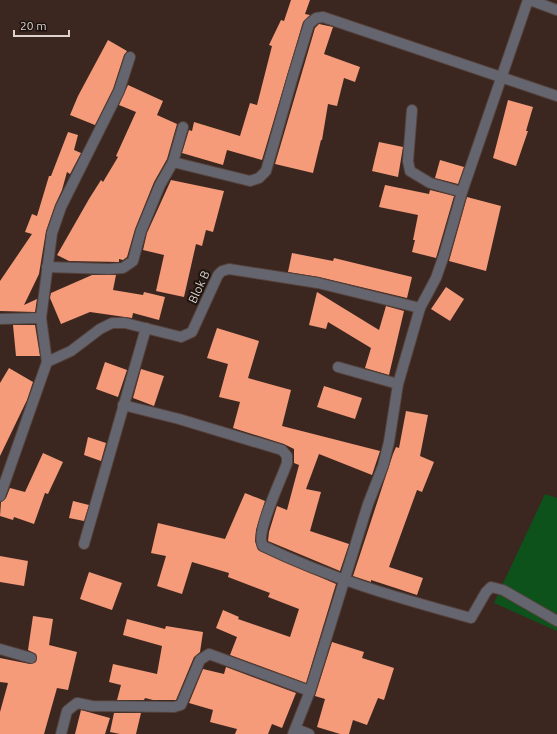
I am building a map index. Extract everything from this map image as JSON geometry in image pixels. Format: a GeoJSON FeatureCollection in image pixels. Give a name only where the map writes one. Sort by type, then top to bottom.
{"type":"FeatureCollection","features":[{"type":"Feature","properties":{"kind":"street"},"geometry":{"type":"LineString","coordinates":[[309,734],[295,731],[310,691],[368,504],[383,466],[389,442],[398,384],[420,308],[436,278],[462,192],[529,0],[557,10]]}},
{"type":"Feature","properties":{"kind":"street"},"geometry":{"type":"LineString","coordinates":[[174,162],[250,181],[259,178],[266,171],[309,24],[316,18],[323,17],[557,96]]}},
{"type":"Feature","properties":{"kind":"street"},"geometry":{"type":"LineString","coordinates":[[0,496],[47,362],[41,318],[52,233],[61,207],[119,91],[130,57]]}},
{"type":"Feature","properties":{"kind":"street"},"geometry":{"type":"LineString","coordinates":[[412,110],[408,161],[410,171],[430,183],[462,192]]}},
{"type":"Feature","properties":{"kind":"street"},"geometry":{"type":"LineString","coordinates":[[47,267],[123,268],[133,261],[140,231],[160,185],[174,162],[183,127]]}},
{"type":"Feature","properties":{"kind":"street","name":"Blok B"},"geometry":{"type":"LineString","coordinates":[[47,362],[71,351],[100,329],[112,323],[125,323],[181,338],[187,336],[194,328],[218,275],[222,271],[229,269],[318,283],[420,308]]}},
{"type":"Feature","properties":{"kind":"street"},"geometry":{"type":"LineString","coordinates":[[0,319],[41,318]]}},
{"type":"Feature","properties":{"kind":"street"},"geometry":{"type":"LineString","coordinates":[[84,544],[146,328]]}},
{"type":"Feature","properties":{"kind":"street"},"geometry":{"type":"LineString","coordinates":[[338,367],[398,384]]}},
{"type":"Feature","properties":{"kind":"street"},"geometry":{"type":"LineString","coordinates":[[123,405],[179,419],[282,450],[287,456],[287,463],[262,528],[260,543],[263,546],[303,566],[344,581],[471,618],[486,592],[491,587],[497,588],[557,621]]}},
{"type":"Feature","properties":{"kind":"street"},"geometry":{"type":"LineString","coordinates":[[0,649],[31,658]]}},
{"type":"Feature","properties":{"kind":"street"},"geometry":{"type":"LineString","coordinates":[[61,734],[67,711],[77,703],[107,706],[181,706],[200,660],[209,654],[310,691]]}},
{"type":"Feature","properties":{"kind":"green space"},"geometry":{"type":"Polygon","coordinates":[[[545,494],[557,498],[557,631],[494,603],[545,494]]]}},
{"type":"Feature","properties":{"kind":"building"},"geometry":{"type":"Polygon","coordinates":[[[291,0],[310,0],[305,14],[310,15],[303,22],[262,160],[227,150],[223,165],[182,153],[189,130],[192,131],[194,122],[240,136],[250,103],[257,105],[272,46],[269,45],[281,20],[284,21],[291,0]]]}},
{"type":"Feature","properties":{"kind":"building"},"geometry":{"type":"Polygon","coordinates":[[[319,24],[333,27],[324,54],[360,67],[355,82],[344,78],[337,106],[328,104],[322,140],[313,173],[275,164],[315,28],[319,24]]]}},
{"type":"Feature","properties":{"kind":"building"},"geometry":{"type":"Polygon","coordinates":[[[108,40],[127,51],[124,55],[113,89],[95,125],[70,115],[78,96],[108,40]]]}},
{"type":"Feature","properties":{"kind":"building"},"geometry":{"type":"Polygon","coordinates":[[[128,85],[163,101],[157,115],[177,124],[167,159],[154,182],[135,229],[127,257],[123,260],[119,259],[119,262],[69,261],[57,255],[89,199],[101,180],[103,182],[118,157],[116,156],[136,112],[119,105],[128,85]]]}},
{"type":"Feature","properties":{"kind":"building"},"geometry":{"type":"Polygon","coordinates":[[[508,100],[533,107],[526,131],[528,131],[516,166],[493,158],[508,100]]]}},
{"type":"Feature","properties":{"kind":"building"},"geometry":{"type":"Polygon","coordinates":[[[68,132],[78,135],[74,150],[81,153],[70,174],[67,172],[62,190],[46,231],[39,274],[24,305],[37,299],[35,312],[0,311],[0,281],[32,234],[25,232],[32,214],[37,216],[49,176],[51,176],[68,132]]]}},
{"type":"Feature","properties":{"kind":"building"},"geometry":{"type":"Polygon","coordinates":[[[379,142],[403,147],[398,177],[372,171],[379,142]]]}},
{"type":"Feature","properties":{"kind":"building"},"geometry":{"type":"Polygon","coordinates":[[[440,160],[464,167],[458,184],[435,178],[440,160]]]}},
{"type":"Feature","properties":{"kind":"building"},"geometry":{"type":"Polygon","coordinates":[[[171,180],[224,191],[213,232],[206,230],[202,246],[196,244],[184,297],[156,291],[164,255],[143,250],[147,233],[171,180]]]}},
{"type":"Feature","properties":{"kind":"building"},"geometry":{"type":"Polygon","coordinates":[[[385,185],[429,194],[430,190],[454,196],[436,258],[412,252],[418,215],[379,207],[385,185]]]}},
{"type":"Feature","properties":{"kind":"building"},"geometry":{"type":"Polygon","coordinates":[[[467,197],[501,206],[486,271],[449,261],[467,197]]]}},
{"type":"Feature","properties":{"kind":"building"},"geometry":{"type":"Polygon","coordinates":[[[292,253],[333,261],[334,258],[412,277],[407,298],[319,277],[288,272],[292,253]]]}},
{"type":"Feature","properties":{"kind":"building"},"geometry":{"type":"Polygon","coordinates":[[[92,275],[116,275],[113,290],[143,295],[144,292],[165,297],[159,320],[133,313],[132,318],[90,312],[61,324],[50,298],[51,293],[92,275]]]}},
{"type":"Feature","properties":{"kind":"building"},"geometry":{"type":"Polygon","coordinates":[[[446,287],[464,299],[450,321],[431,309],[446,287]]]}},
{"type":"Feature","properties":{"kind":"building"},"geometry":{"type":"Polygon","coordinates":[[[317,292],[379,330],[386,306],[404,311],[389,375],[365,368],[371,348],[328,322],[326,329],[309,325],[317,292]]]}},
{"type":"Feature","properties":{"kind":"building"},"geometry":{"type":"Polygon","coordinates":[[[13,325],[35,325],[40,356],[16,356],[13,325]]]}},
{"type":"Feature","properties":{"kind":"building"},"geometry":{"type":"Polygon","coordinates":[[[217,328],[259,341],[248,378],[291,390],[282,426],[380,451],[372,475],[319,454],[306,489],[321,492],[310,531],[349,544],[340,571],[268,541],[269,532],[277,506],[287,510],[299,465],[294,463],[294,449],[284,444],[233,428],[240,402],[219,397],[228,364],[207,358],[217,328]]]}},
{"type":"Feature","properties":{"kind":"building"},"geometry":{"type":"Polygon","coordinates":[[[105,362],[127,370],[118,397],[96,389],[105,362]]]}},
{"type":"Feature","properties":{"kind":"building"},"geometry":{"type":"Polygon","coordinates":[[[9,368],[33,382],[27,400],[0,456],[0,383],[9,368]]]}},
{"type":"Feature","properties":{"kind":"building"},"geometry":{"type":"Polygon","coordinates":[[[141,369],[164,376],[154,406],[133,398],[141,369]]]}},
{"type":"Feature","properties":{"kind":"building"},"geometry":{"type":"Polygon","coordinates":[[[324,386],[362,398],[355,419],[317,407],[324,386]]]}},
{"type":"Feature","properties":{"kind":"building"},"geometry":{"type":"Polygon","coordinates":[[[406,411],[428,415],[420,456],[434,462],[422,492],[417,490],[389,567],[423,578],[417,595],[371,580],[371,582],[353,576],[393,454],[396,447],[399,448],[406,411]]]}},
{"type":"Feature","properties":{"kind":"building"},"geometry":{"type":"Polygon","coordinates":[[[88,437],[106,443],[101,461],[84,455],[88,437]]]}},
{"type":"Feature","properties":{"kind":"building"},"geometry":{"type":"Polygon","coordinates":[[[43,453],[63,462],[48,494],[45,493],[34,524],[14,517],[13,520],[0,516],[1,502],[6,498],[10,488],[25,492],[43,453]]]}},
{"type":"Feature","properties":{"kind":"building"},"geometry":{"type":"Polygon","coordinates":[[[245,493],[265,501],[256,530],[255,541],[258,550],[336,584],[306,683],[230,655],[237,637],[216,628],[223,610],[239,617],[238,619],[290,637],[299,609],[268,597],[270,593],[228,577],[229,573],[192,562],[182,594],[157,586],[166,556],[151,553],[158,523],[225,539],[245,493]]]}},
{"type":"Feature","properties":{"kind":"building"},"geometry":{"type":"Polygon","coordinates":[[[73,501],[89,505],[84,521],[69,518],[73,501]]]}},
{"type":"Feature","properties":{"kind":"building"},"geometry":{"type":"Polygon","coordinates":[[[0,556],[28,561],[24,586],[0,582],[0,556]]]}},
{"type":"Feature","properties":{"kind":"building"},"geometry":{"type":"Polygon","coordinates":[[[89,572],[122,583],[112,610],[80,599],[89,572]]]}},
{"type":"Feature","properties":{"kind":"building"},"geometry":{"type":"Polygon","coordinates":[[[33,616],[53,619],[49,645],[77,652],[68,690],[57,688],[44,734],[0,734],[0,712],[8,683],[0,682],[0,658],[30,664],[36,662],[36,654],[28,650],[33,616]]]}},
{"type":"Feature","properties":{"kind":"building"},"geometry":{"type":"Polygon","coordinates":[[[127,619],[165,629],[166,626],[203,632],[200,652],[194,657],[176,700],[153,700],[145,698],[144,700],[117,700],[121,685],[109,682],[113,664],[157,674],[162,646],[123,635],[127,619]]]}},
{"type":"Feature","properties":{"kind":"building"},"geometry":{"type":"Polygon","coordinates":[[[332,642],[364,652],[362,658],[394,668],[384,700],[378,698],[367,725],[353,720],[349,734],[340,734],[317,727],[325,699],[315,696],[332,642]]]}},
{"type":"Feature","properties":{"kind":"building"},"geometry":{"type":"Polygon","coordinates":[[[226,667],[296,693],[282,728],[272,724],[268,734],[235,734],[237,729],[210,722],[213,710],[189,703],[203,669],[224,674],[226,667]]]}},
{"type":"Feature","properties":{"kind":"building"},"geometry":{"type":"Polygon","coordinates":[[[81,710],[110,718],[105,734],[75,734],[81,710]]]}},
{"type":"Feature","properties":{"kind":"building"},"geometry":{"type":"Polygon","coordinates":[[[114,713],[141,713],[136,734],[120,734],[110,732],[114,713]]]}}]}
